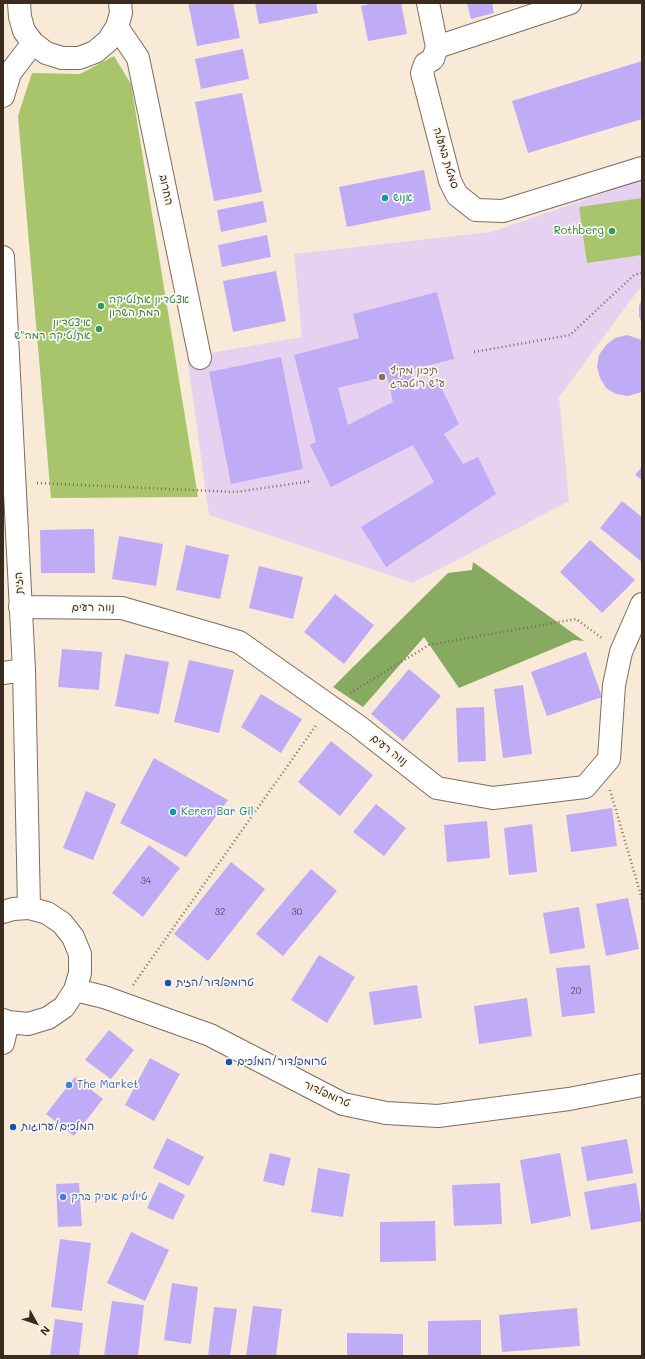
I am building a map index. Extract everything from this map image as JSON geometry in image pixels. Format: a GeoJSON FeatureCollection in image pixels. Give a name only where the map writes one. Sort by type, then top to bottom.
{"type":"FeatureCollection","features":[{"type":"Feature","properties":{"kind":"street"},"geometry":{"type":"LineString","coordinates":[[14,13],[33,43],[46,53],[62,58],[79,58],[99,48],[108,41],[117,27],[121,12],[120,3]]}},
{"type":"Feature","properties":{"kind":"street"},"geometry":{"type":"LineString","coordinates":[[428,3],[437,47],[570,3]]}},
{"type":"Feature","properties":{"kind":"street","name":"החרוב"},"geometry":{"type":"LineString","coordinates":[[117,27],[138,58],[200,358]]}},
{"type":"Feature","properties":{"kind":"street"},"geometry":{"type":"LineString","coordinates":[[3,96],[10,73],[33,43]]}},
{"type":"Feature","properties":{"kind":"street","name":"סמטת במעלה"},"geometry":{"type":"LineString","coordinates":[[437,47],[433,59],[425,64],[422,73],[450,181],[457,195],[476,210],[503,211],[642,168]]}},
{"type":"Feature","properties":{"kind":"street","name":"הזית"},"geometry":{"type":"LineString","coordinates":[[3,257],[20,607],[14,672],[29,908]]}},
{"type":"Feature","properties":{"kind":"street","name":"נווה רעים"},"geometry":{"type":"LineString","coordinates":[[20,607],[122,608],[239,642],[329,706],[437,788],[493,798],[585,787],[609,759],[614,685],[621,652],[642,604]]}},
{"type":"Feature","properties":{"kind":"street"},"geometry":{"type":"LineString","coordinates":[[3,912],[13,909],[29,908],[47,913],[62,923],[73,937],[80,954],[80,972],[75,990],[64,1007],[48,1018],[28,1024],[5,1028]]}},
{"type":"Feature","properties":{"kind":"street","name":"טרומפלדור"},"geometry":{"type":"LineString","coordinates":[[75,990],[120,1003],[210,1035],[343,1104],[386,1113],[438,1116],[568,1099],[642,1085]]}},
{"type":"Feature","properties":{"kind":"path"},"geometry":{"type":"LineString","coordinates":[[474,352],[570,335],[634,275],[642,273]]}},
{"type":"Feature","properties":{"kind":"path"},"geometry":{"type":"LineString","coordinates":[[35,483],[236,492],[312,480]]}},
{"type":"Feature","properties":{"kind":"path"},"geometry":{"type":"LineString","coordinates":[[120,1003],[329,706],[429,645],[576,619],[621,652]]}},
{"type":"Feature","properties":{"kind":"path"},"geometry":{"type":"LineString","coordinates":[[603,766],[642,899]]}},
{"type":"Feature","properties":{"kind":"shaded area","name":"תיכון מקיף ע\"ש רוטברג"},"geometry":{"type":"Polygon","coordinates":[[[642,180],[642,285],[559,397],[569,501],[413,583],[209,515],[187,357],[302,337],[294,254],[491,232],[642,180]]]}},
{"type":"Feature","properties":{"kind":"green space","name":"אצטדיון אתלטיקה רמת השרון"},"geometry":{"type":"Polygon","coordinates":[[[114,56],[131,84],[198,497],[51,498],[18,116],[32,73],[80,74],[114,56]]]}},
{"type":"Feature","properties":{"kind":"green space","name":"Rothberg"},"geometry":{"type":"Polygon","coordinates":[[[642,198],[642,255],[587,263],[579,207],[642,198]]]}},
{"type":"Feature","properties":{"kind":"green space"},"geometry":{"type":"Polygon","coordinates":[[[473,562],[584,641],[574,640],[459,688],[424,637],[363,707],[333,687],[448,573],[472,570],[473,562]]]}},
{"type":"Feature","properties":{"kind":"building"},"geometry":{"type":"Polygon","coordinates":[[[188,3],[233,3],[240,38],[197,46],[188,3]]]}},
{"type":"Feature","properties":{"kind":"building"},"geometry":{"type":"Polygon","coordinates":[[[255,3],[316,3],[318,13],[259,24],[255,3]]]}},
{"type":"Feature","properties":{"kind":"building"},"geometry":{"type":"Polygon","coordinates":[[[374,3],[401,3],[407,34],[368,41],[361,6],[374,3]]]}},
{"type":"Feature","properties":{"kind":"building"},"geometry":{"type":"Polygon","coordinates":[[[467,3],[492,3],[494,13],[471,19],[467,3]]]}},
{"type":"Feature","properties":{"kind":"building"},"geometry":{"type":"Polygon","coordinates":[[[243,49],[249,79],[201,89],[195,59],[243,49]]]}},
{"type":"Feature","properties":{"kind":"building"},"geometry":{"type":"Polygon","coordinates":[[[642,61],[642,119],[528,153],[512,101],[642,61]]]}},
{"type":"Feature","properties":{"kind":"building"},"geometry":{"type":"Polygon","coordinates":[[[242,93],[262,192],[214,201],[195,102],[242,93]]]}},
{"type":"Feature","properties":{"kind":"building","name":"אנוש"},"geometry":{"type":"Polygon","coordinates":[[[424,170],[431,210],[347,227],[339,187],[424,170]]]}},
{"type":"Feature","properties":{"kind":"building"},"geometry":{"type":"Polygon","coordinates":[[[263,201],[267,222],[221,232],[217,210],[263,201]]]}},
{"type":"Feature","properties":{"kind":"building"},"geometry":{"type":"Polygon","coordinates":[[[267,235],[271,257],[222,267],[218,245],[267,235]]]}},
{"type":"Feature","properties":{"kind":"building"},"geometry":{"type":"Polygon","coordinates":[[[276,271],[286,321],[233,332],[223,281],[276,271]]]}},
{"type":"Feature","properties":{"kind":"building"},"geometry":{"type":"Polygon","coordinates":[[[437,292],[454,359],[410,370],[414,391],[437,379],[459,424],[444,434],[463,464],[478,457],[496,494],[386,567],[361,527],[434,482],[413,445],[331,487],[310,445],[316,442],[294,355],[359,338],[353,314],[437,292]],[[387,376],[338,388],[348,425],[393,402],[387,376]]]}},
{"type":"Feature","properties":{"kind":"building"},"geometry":{"type":"Polygon","coordinates":[[[642,299],[642,324],[639,316],[639,306],[642,299]]]}},
{"type":"Feature","properties":{"kind":"building"},"geometry":{"type":"Polygon","coordinates":[[[627,335],[642,340],[642,392],[628,396],[616,394],[606,388],[600,378],[597,367],[599,355],[606,345],[615,338],[627,335]]]}},
{"type":"Feature","properties":{"kind":"building"},"geometry":{"type":"Polygon","coordinates":[[[281,357],[303,469],[231,484],[209,372],[281,357]]]}},
{"type":"Feature","properties":{"kind":"building"},"geometry":{"type":"Polygon","coordinates":[[[642,467],[642,480],[635,475],[642,467]]]}},
{"type":"Feature","properties":{"kind":"building"},"geometry":{"type":"Polygon","coordinates":[[[622,501],[642,517],[642,562],[600,528],[622,501]]]}},
{"type":"Feature","properties":{"kind":"building"},"geometry":{"type":"Polygon","coordinates":[[[94,529],[95,573],[41,573],[40,530],[94,529]]]}},
{"type":"Feature","properties":{"kind":"building"},"geometry":{"type":"Polygon","coordinates":[[[119,536],[163,544],[156,586],[112,579],[119,536]]]}},
{"type":"Feature","properties":{"kind":"building"},"geometry":{"type":"Polygon","coordinates":[[[590,540],[635,580],[602,613],[560,572],[590,540]]]}},
{"type":"Feature","properties":{"kind":"building"},"geometry":{"type":"Polygon","coordinates":[[[186,545],[229,555],[220,599],[176,590],[186,545]]]}},
{"type":"Feature","properties":{"kind":"building"},"geometry":{"type":"Polygon","coordinates":[[[259,566],[303,577],[293,619],[249,608],[259,566]]]}},
{"type":"Feature","properties":{"kind":"building"},"geometry":{"type":"Polygon","coordinates":[[[335,594],[374,625],[344,664],[304,632],[335,594]]]}},
{"type":"Feature","properties":{"kind":"building"},"geometry":{"type":"Polygon","coordinates":[[[62,649],[102,652],[99,690],[58,687],[62,649]]]}},
{"type":"Feature","properties":{"kind":"building"},"geometry":{"type":"Polygon","coordinates":[[[586,652],[602,697],[547,716],[531,672],[586,652]]]}},
{"type":"Feature","properties":{"kind":"building"},"geometry":{"type":"Polygon","coordinates":[[[125,654],[169,662],[159,714],[115,706],[125,654]]]}},
{"type":"Feature","properties":{"kind":"building"},"geometry":{"type":"Polygon","coordinates":[[[189,660],[234,670],[219,733],[174,722],[189,660]]]}},
{"type":"Feature","properties":{"kind":"building"},"geometry":{"type":"Polygon","coordinates":[[[409,669],[441,696],[403,741],[371,714],[409,669]]]}},
{"type":"Feature","properties":{"kind":"building"},"geometry":{"type":"Polygon","coordinates":[[[523,685],[532,754],[503,758],[494,689],[523,685]]]}},
{"type":"Feature","properties":{"kind":"building"},"geometry":{"type":"Polygon","coordinates":[[[261,694],[302,719],[281,753],[241,727],[261,694]]]}},
{"type":"Feature","properties":{"kind":"building"},"geometry":{"type":"Polygon","coordinates":[[[484,707],[486,761],[458,762],[456,708],[484,707]]]}},
{"type":"Feature","properties":{"kind":"building"},"geometry":{"type":"Polygon","coordinates":[[[331,741],[373,775],[340,816],[298,782],[331,741]]]}},
{"type":"Feature","properties":{"kind":"building","name":"Keren Bar Gil"},"geometry":{"type":"Polygon","coordinates":[[[154,758],[228,800],[186,857],[120,823],[154,758]]]}},
{"type":"Feature","properties":{"kind":"building"},"geometry":{"type":"Polygon","coordinates":[[[86,791],[116,804],[93,860],[63,848],[86,791]]]}},
{"type":"Feature","properties":{"kind":"building"},"geometry":{"type":"Polygon","coordinates":[[[376,804],[406,828],[384,856],[353,832],[376,804]]]}},
{"type":"Feature","properties":{"kind":"building"},"geometry":{"type":"Polygon","coordinates":[[[612,808],[617,846],[571,852],[566,815],[612,808]]]}},
{"type":"Feature","properties":{"kind":"building"},"geometry":{"type":"Polygon","coordinates":[[[487,821],[490,858],[447,862],[444,825],[487,821]]]}},
{"type":"Feature","properties":{"kind":"building"},"geometry":{"type":"Polygon","coordinates":[[[532,824],[537,872],[509,875],[504,828],[532,824]]]}},
{"type":"Feature","properties":{"kind":"building"},"geometry":{"type":"Polygon","coordinates":[[[149,845],[180,868],[143,917],[112,893],[149,845]]]}},
{"type":"Feature","properties":{"kind":"building"},"geometry":{"type":"Polygon","coordinates":[[[231,862],[265,889],[208,961],[174,934],[231,862]]]}},
{"type":"Feature","properties":{"kind":"building"},"geometry":{"type":"Polygon","coordinates":[[[311,869],[337,891],[283,956],[256,934],[311,869]]]}},
{"type":"Feature","properties":{"kind":"building"},"geometry":{"type":"Polygon","coordinates":[[[628,898],[639,949],[606,956],[596,904],[628,898]]]}},
{"type":"Feature","properties":{"kind":"building"},"geometry":{"type":"Polygon","coordinates":[[[579,907],[585,948],[550,954],[543,913],[579,907]]]}},
{"type":"Feature","properties":{"kind":"building"},"geometry":{"type":"Polygon","coordinates":[[[319,955],[355,977],[327,1023],[291,1000],[319,955]]]}},
{"type":"Feature","properties":{"kind":"building"},"geometry":{"type":"Polygon","coordinates":[[[590,965],[595,1013],[562,1017],[556,968],[590,965]]]}},
{"type":"Feature","properties":{"kind":"building"},"geometry":{"type":"Polygon","coordinates":[[[417,985],[422,1018],[374,1025],[369,992],[417,985]]]}},
{"type":"Feature","properties":{"kind":"building"},"geometry":{"type":"Polygon","coordinates":[[[527,998],[532,1036],[479,1044],[474,1006],[527,998]]]}},
{"type":"Feature","properties":{"kind":"building"},"geometry":{"type":"Polygon","coordinates":[[[109,1030],[134,1050],[111,1079],[85,1060],[109,1030]]]}},
{"type":"Feature","properties":{"kind":"building"},"geometry":{"type":"Polygon","coordinates":[[[150,1058],[180,1074],[154,1121],[125,1105],[150,1058]]]}},
{"type":"Feature","properties":{"kind":"building"},"geometry":{"type":"Polygon","coordinates":[[[75,1077],[103,1099],[74,1136],[46,1114],[75,1077]]]}},
{"type":"Feature","properties":{"kind":"building"},"geometry":{"type":"Polygon","coordinates":[[[167,1138],[204,1157],[189,1186],[153,1168],[167,1138]]]}},
{"type":"Feature","properties":{"kind":"building"},"geometry":{"type":"Polygon","coordinates":[[[627,1139],[633,1173],[587,1181],[581,1147],[627,1139]]]}},
{"type":"Feature","properties":{"kind":"building"},"geometry":{"type":"Polygon","coordinates":[[[270,1153],[291,1158],[284,1186],[263,1181],[270,1153]]]}},
{"type":"Feature","properties":{"kind":"building"},"geometry":{"type":"Polygon","coordinates":[[[560,1153],[571,1216],[531,1224],[520,1160],[560,1153]]]}},
{"type":"Feature","properties":{"kind":"building"},"geometry":{"type":"Polygon","coordinates":[[[318,1168],[350,1174],[343,1217],[311,1212],[318,1168]]]}},
{"type":"Feature","properties":{"kind":"building"},"geometry":{"type":"Polygon","coordinates":[[[159,1182],[185,1195],[173,1220],[147,1208],[159,1182]]]}},
{"type":"Feature","properties":{"kind":"building"},"geometry":{"type":"Polygon","coordinates":[[[79,1183],[82,1226],[58,1227],[56,1184],[79,1183]]]}},
{"type":"Feature","properties":{"kind":"building"},"geometry":{"type":"Polygon","coordinates":[[[500,1183],[502,1224],[454,1226],[452,1185],[500,1183]]]}},
{"type":"Feature","properties":{"kind":"building"},"geometry":{"type":"Polygon","coordinates":[[[636,1183],[642,1221],[591,1230],[584,1192],[636,1183]]]}},
{"type":"Feature","properties":{"kind":"building"},"geometry":{"type":"Polygon","coordinates":[[[435,1221],[436,1261],[380,1262],[380,1222],[435,1221]]]}},
{"type":"Feature","properties":{"kind":"building"},"geometry":{"type":"Polygon","coordinates":[[[131,1232],[169,1250],[145,1301],[107,1283],[131,1232]]]}},
{"type":"Feature","properties":{"kind":"building"},"geometry":{"type":"Polygon","coordinates":[[[60,1239],[91,1243],[82,1311],[51,1307],[60,1239]]]}},
{"type":"Feature","properties":{"kind":"building"},"geometry":{"type":"Polygon","coordinates":[[[172,1283],[198,1287],[191,1344],[164,1340],[172,1283]]]}},
{"type":"Feature","properties":{"kind":"building"},"geometry":{"type":"Polygon","coordinates":[[[112,1301],[144,1305],[138,1356],[104,1356],[112,1301]]]}},
{"type":"Feature","properties":{"kind":"building"},"geometry":{"type":"Polygon","coordinates":[[[253,1306],[282,1309],[276,1356],[246,1356],[253,1306]]]}},
{"type":"Feature","properties":{"kind":"building"},"geometry":{"type":"Polygon","coordinates":[[[214,1307],[237,1309],[230,1356],[208,1356],[214,1307]]]}},
{"type":"Feature","properties":{"kind":"building"},"geometry":{"type":"Polygon","coordinates":[[[577,1308],[580,1346],[502,1352],[499,1315],[577,1308]]]}},
{"type":"Feature","properties":{"kind":"building"},"geometry":{"type":"Polygon","coordinates":[[[55,1319],[83,1323],[79,1356],[50,1356],[55,1319]]]}},
{"type":"Feature","properties":{"kind":"building"},"geometry":{"type":"Polygon","coordinates":[[[481,1320],[481,1356],[428,1356],[428,1321],[481,1320]]]}},
{"type":"Feature","properties":{"kind":"building"},"geometry":{"type":"Polygon","coordinates":[[[347,1333],[403,1334],[403,1356],[347,1356],[347,1333]]]}},
{"type":"Feature","properties":{"kind":"place","name":"אנוש"},"geometry":{"type":"Point","coordinates":[385,198]}},
{"type":"Feature","properties":{"kind":"place","name":"Rothberg"},"geometry":{"type":"Point","coordinates":[612,231]}},
{"type":"Feature","properties":{"kind":"place","name":"אצטדיון אתלטיקה רמת השרון"},"geometry":{"type":"Point","coordinates":[101,306]}},
{"type":"Feature","properties":{"kind":"place","name":"איצטדיון אתלטיקה רמה\"ש"},"geometry":{"type":"Point","coordinates":[99,329]}},
{"type":"Feature","properties":{"kind":"place","name":"תיכון מקיף ע\"ש רוטברג"},"geometry":{"type":"Point","coordinates":[382,377]}},
{"type":"Feature","properties":{"kind":"place","name":"Keren Bar Gil"},"geometry":{"type":"Point","coordinates":[173,812]}},
{"type":"Feature","properties":{"kind":"place","name":"טרומפלדור/הזית"},"geometry":{"type":"Point","coordinates":[168,983]}},
{"type":"Feature","properties":{"kind":"place","name":"טרומפלדור/המלכים"},"geometry":{"type":"Point","coordinates":[229,1062]}},
{"type":"Feature","properties":{"kind":"place","name":"The Market"},"geometry":{"type":"Point","coordinates":[69,1085]}},
{"type":"Feature","properties":{"kind":"place","name":"המלכים/ערוגות"},"geometry":{"type":"Point","coordinates":[13,1127]}},
{"type":"Feature","properties":{"kind":"place","name":"טיולים אפיק ברק"},"geometry":{"type":"Point","coordinates":[63,1197]}}]}
